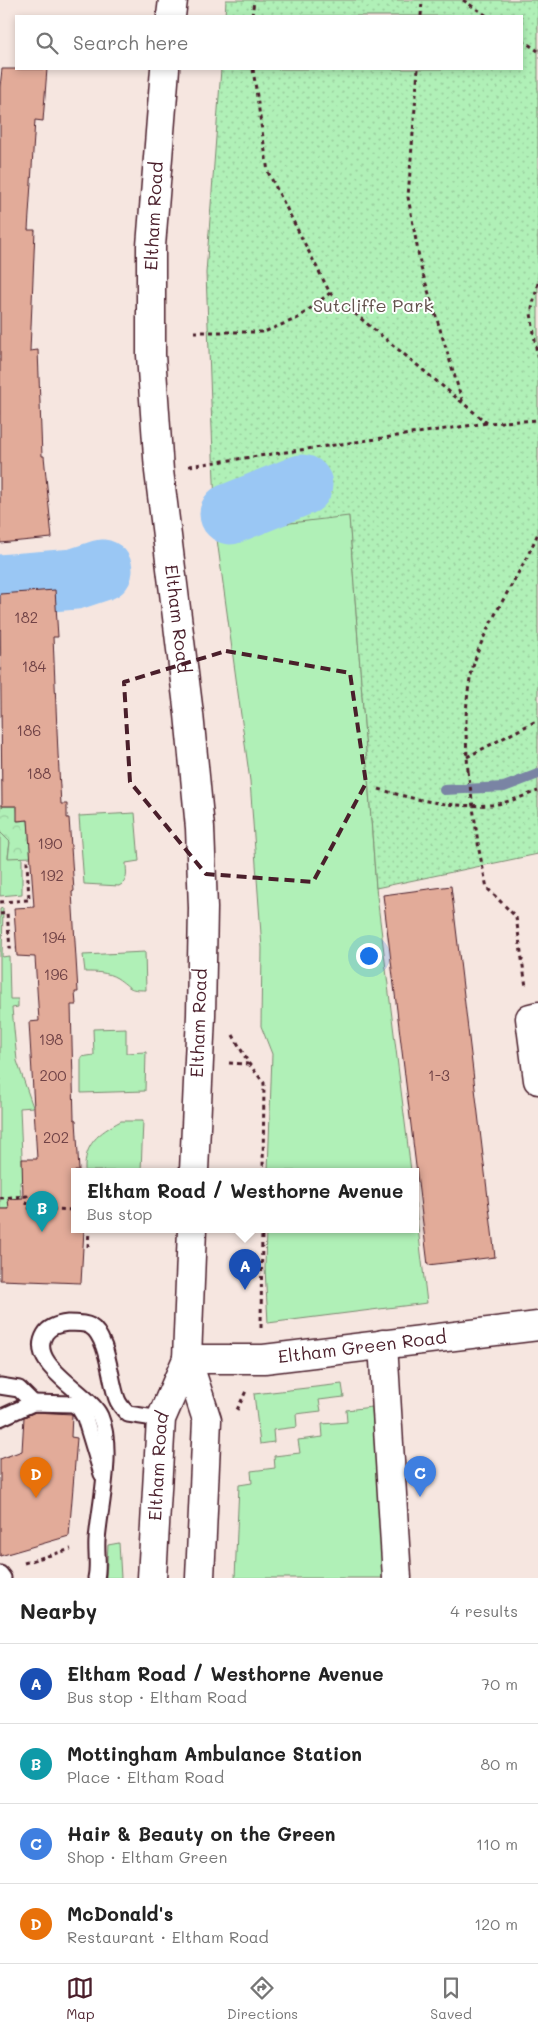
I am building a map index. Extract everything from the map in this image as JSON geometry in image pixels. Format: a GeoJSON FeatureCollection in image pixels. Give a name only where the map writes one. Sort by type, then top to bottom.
{"type":"FeatureCollection","features":[{"type":"Feature","properties":{"kind":"main road"},"geometry":{"type":"LineString","coordinates":[[171,15],[173,0]]}},
{"type":"Feature","properties":{"kind":"main road","name":"Eltham Road"},"geometry":{"type":"LineString","coordinates":[[165,70],[151,246],[151,355],[159,471],[189,714],[200,828],[202,927],[194,1168]]}},
{"type":"Feature","properties":{"kind":"main road"},"geometry":{"type":"LineString","coordinates":[[534,1017],[538,1080]]}},
{"type":"Feature","properties":{"kind":"main road","name":"Eltham Road"},"geometry":{"type":"LineString","coordinates":[[192,1233],[187,1359],[207,1420],[200,1578]]}},
{"type":"Feature","properties":{"kind":"main road","name":"Eltham Green Road"},"geometry":{"type":"LineString","coordinates":[[187,1359],[264,1359],[538,1326]]}},
{"type":"Feature","properties":{"kind":"main road"},"geometry":{"type":"LineString","coordinates":[[383,1344],[397,1578]]}},
{"type":"Feature","properties":{"kind":"main road","name":"Eltham Road"},"geometry":{"type":"LineString","coordinates":[[152,1578],[161,1419],[187,1359]]}},
{"type":"Feature","properties":{"kind":"lane"},"geometry":{"type":"LineString","coordinates":[[96,1578],[97,1541],[106,1453],[105,1434],[99,1415],[88,1400],[45,1360],[41,1346],[44,1335],[49,1329],[67,1324],[90,1325],[97,1332],[103,1344],[117,1402],[128,1414],[161,1419]]}},
{"type":"Feature","properties":{"kind":"lane"},"geometry":{"type":"LineString","coordinates":[[0,1386],[19,1389],[32,1404]]}},
{"type":"Feature","properties":{"kind":"lane"},"geometry":{"type":"LineString","coordinates":[[0,1418],[32,1404],[73,1404],[79,1408],[85,1418],[103,1479]]}},
{"type":"Feature","properties":{"kind":"lane"},"geometry":{"type":"LineString","coordinates":[[0,1574],[3,1578]]}},
{"type":"Feature","properties":{"kind":"path"},"geometry":{"type":"LineString","coordinates":[[252,15],[254,0]]}},
{"type":"Feature","properties":{"kind":"path"},"geometry":{"type":"LineString","coordinates":[[421,15],[422,0]]}},
{"type":"Feature","properties":{"kind":"path"},"geometry":{"type":"LineString","coordinates":[[463,0],[486,15]]}},
{"type":"Feature","properties":{"kind":"path"},"geometry":{"type":"LineString","coordinates":[[523,41],[538,52]]}},
{"type":"Feature","properties":{"kind":"path"},"geometry":{"type":"LineString","coordinates":[[253,70],[268,172],[330,293],[487,423]]}},
{"type":"Feature","properties":{"kind":"path"},"geometry":{"type":"LineString","coordinates":[[418,70],[408,197],[422,268],[463,403]]}},
{"type":"Feature","properties":{"kind":"path"},"geometry":{"type":"LineString","coordinates":[[538,283],[531,313],[538,362]]}},
{"type":"Feature","properties":{"kind":"path"},"geometry":{"type":"LineString","coordinates":[[194,332],[264,332],[298,318],[330,293]]}},
{"type":"Feature","properties":{"kind":"path"},"geometry":{"type":"LineString","coordinates":[[159,471],[487,423],[538,420]]}},
{"type":"Feature","properties":{"kind":"path"},"geometry":{"type":"LineString","coordinates":[[534,1017],[516,917],[487,888],[479,850],[464,726],[469,685],[480,646],[529,556],[538,533]]}},
{"type":"Feature","properties":{"kind":"path"},"geometry":{"type":"LineString","coordinates":[[467,758],[538,720]]}},
{"type":"Feature","properties":{"kind":"path"},"geometry":{"type":"LineString","coordinates":[[379,788],[413,800],[455,805],[491,805],[538,791]]}},
{"type":"Feature","properties":{"kind":"path"},"geometry":{"type":"LineString","coordinates":[[0,902],[29,900],[27,862],[30,861]]}},
{"type":"Feature","properties":{"kind":"path"},"geometry":{"type":"LineString","coordinates":[[0,914],[7,914],[10,948],[16,948]]}},
{"type":"Feature","properties":{"kind":"path"},"geometry":{"type":"LineString","coordinates":[[226,1062],[249,1064],[264,1083],[263,1168]]}},
{"type":"Feature","properties":{"kind":"path"},"geometry":{"type":"LineString","coordinates":[[0,1198],[27,1196],[27,1208],[71,1210]]}},
{"type":"Feature","properties":{"kind":"path"},"geometry":{"type":"LineString","coordinates":[[88,1247],[89,1233]]}},
{"type":"Feature","properties":{"kind":"path"},"geometry":{"type":"LineString","coordinates":[[260,1323],[262,1233]]}},
{"type":"Feature","properties":{"kind":"path"},"geometry":{"type":"LineString","coordinates":[[18,1566],[97,1541]]}},
{"type":"Feature","properties":{"kind":"highlighted area"},"geometry":{"type":"Polygon","coordinates":[[[226,651],[350,673],[366,783],[313,882],[206,874],[130,782],[124,682],[226,651]]]}},
{"type":"Feature","properties":{"kind":"green space","name":"Sutcliffe Park"},"geometry":{"type":"Polygon","coordinates":[[[226,0],[538,0],[538,854],[376,888],[349,516],[216,532],[206,273],[221,70],[523,70],[523,15],[225,15],[226,0]]]}},
{"type":"Feature","properties":{"kind":"green space"},"geometry":{"type":"Polygon","coordinates":[[[349,515],[376,888],[411,1168],[268,1168],[272,1054],[261,1026],[262,948],[250,781],[216,532],[349,515]]]}},
{"type":"Feature","properties":{"kind":"green space"},"geometry":{"type":"Polygon","coordinates":[[[0,806],[17,806],[18,821],[28,820],[31,857],[8,858],[10,842],[0,832],[0,806]]]}},
{"type":"Feature","properties":{"kind":"green space"},"geometry":{"type":"Polygon","coordinates":[[[135,813],[139,861],[126,863],[124,882],[119,886],[84,884],[79,816],[135,813]]]}},
{"type":"Feature","properties":{"kind":"green space"},"geometry":{"type":"Polygon","coordinates":[[[0,832],[10,842],[8,857],[22,857],[22,894],[0,896],[0,832]]]}},
{"type":"Feature","properties":{"kind":"green space"},"geometry":{"type":"Polygon","coordinates":[[[3,908],[2,957],[9,956],[10,999],[18,999],[18,1007],[12,1008],[17,1061],[33,1107],[20,1108],[23,1181],[20,1182],[21,1198],[8,1199],[9,1209],[0,1209],[0,909],[3,908]]]}},
{"type":"Feature","properties":{"kind":"green space"},"geometry":{"type":"Polygon","coordinates":[[[145,952],[146,990],[132,989],[117,978],[109,975],[85,972],[83,955],[145,952]]]}},
{"type":"Feature","properties":{"kind":"green space"},"geometry":{"type":"Polygon","coordinates":[[[126,1028],[126,1053],[146,1052],[145,1091],[81,1093],[81,1057],[94,1055],[93,1029],[126,1028]]]}},
{"type":"Feature","properties":{"kind":"green space"},"geometry":{"type":"Polygon","coordinates":[[[121,1121],[143,1121],[141,1168],[85,1168],[90,1146],[106,1130],[121,1121]]]}},
{"type":"Feature","properties":{"kind":"green space"},"geometry":{"type":"Polygon","coordinates":[[[266,1233],[419,1233],[427,1303],[268,1323],[265,1268],[266,1233]]]}},
{"type":"Feature","properties":{"kind":"green space"},"geometry":{"type":"Polygon","coordinates":[[[342,1384],[344,1397],[319,1400],[321,1411],[296,1414],[297,1427],[273,1430],[274,1442],[260,1444],[254,1394],[342,1384]]]}},
{"type":"Feature","properties":{"kind":"green space"},"geometry":{"type":"Polygon","coordinates":[[[372,1407],[383,1578],[235,1578],[239,1485],[252,1483],[251,1471],[275,1468],[274,1456],[300,1453],[298,1440],[323,1437],[322,1424],[347,1422],[346,1410],[372,1407]]]}},
{"type":"Feature","properties":{"kind":"green space"},"geometry":{"type":"Polygon","coordinates":[[[119,1543],[121,1578],[106,1578],[108,1545],[119,1543]]]}},
{"type":"Feature","properties":{"kind":"building"},"geometry":{"type":"Polygon","coordinates":[[[2,69],[47,70],[43,121],[35,120],[28,230],[35,230],[30,351],[38,350],[42,456],[44,456],[52,538],[0,543],[0,87],[2,69]]]}},
{"type":"Feature","properties":{"kind":"building"},"geometry":{"type":"Polygon","coordinates":[[[55,590],[58,637],[53,637],[58,754],[61,804],[67,804],[67,818],[69,818],[78,992],[75,992],[76,1005],[71,1005],[74,1119],[76,1120],[79,1168],[71,1168],[71,1233],[84,1233],[81,1283],[0,1280],[0,1209],[9,1209],[8,1199],[23,1198],[22,1159],[37,1159],[29,1022],[39,1021],[35,957],[17,956],[14,908],[34,907],[28,820],[17,821],[17,806],[2,806],[0,594],[55,590]]]}},
{"type":"Feature","properties":{"kind":"building"},"geometry":{"type":"Polygon","coordinates":[[[451,886],[495,1257],[428,1265],[419,1191],[419,1168],[416,1168],[383,895],[451,886]]]}},
{"type":"Feature","properties":{"kind":"building"},"geometry":{"type":"Polygon","coordinates":[[[35,1412],[72,1414],[71,1437],[77,1438],[69,1536],[0,1556],[0,1459],[22,1451],[24,1417],[35,1412]]]}},
{"type":"Feature","properties":{"kind":"waterway"},"geometry":{"type":"LineString","coordinates":[[230,514],[302,485]]}},
{"type":"Feature","properties":{"kind":"waterway"},"geometry":{"type":"LineString","coordinates":[[0,585],[75,579],[102,570]]}},
{"type":"Feature","properties":{"kind":"waterway"},"geometry":{"type":"LineString","coordinates":[[444,790],[504,787],[538,774]]}},
{"type":"Feature","properties":{"kind":"place","name":"Mottingham Ambulance Station"},"geometry":{"type":"Point","coordinates":[42,1232]}},
{"type":"Feature","properties":{"kind":"place","name":"Eltham Road / Westhorne Avenue"},"geometry":{"type":"Point","coordinates":[245,1290]}},
{"type":"Feature","properties":{"kind":"place","name":"Hair & Beauty on the Green"},"geometry":{"type":"Point","coordinates":[420,1497]}},
{"type":"Feature","properties":{"kind":"place","name":"McDonald's"},"geometry":{"type":"Point","coordinates":[36,1498]}}]}
